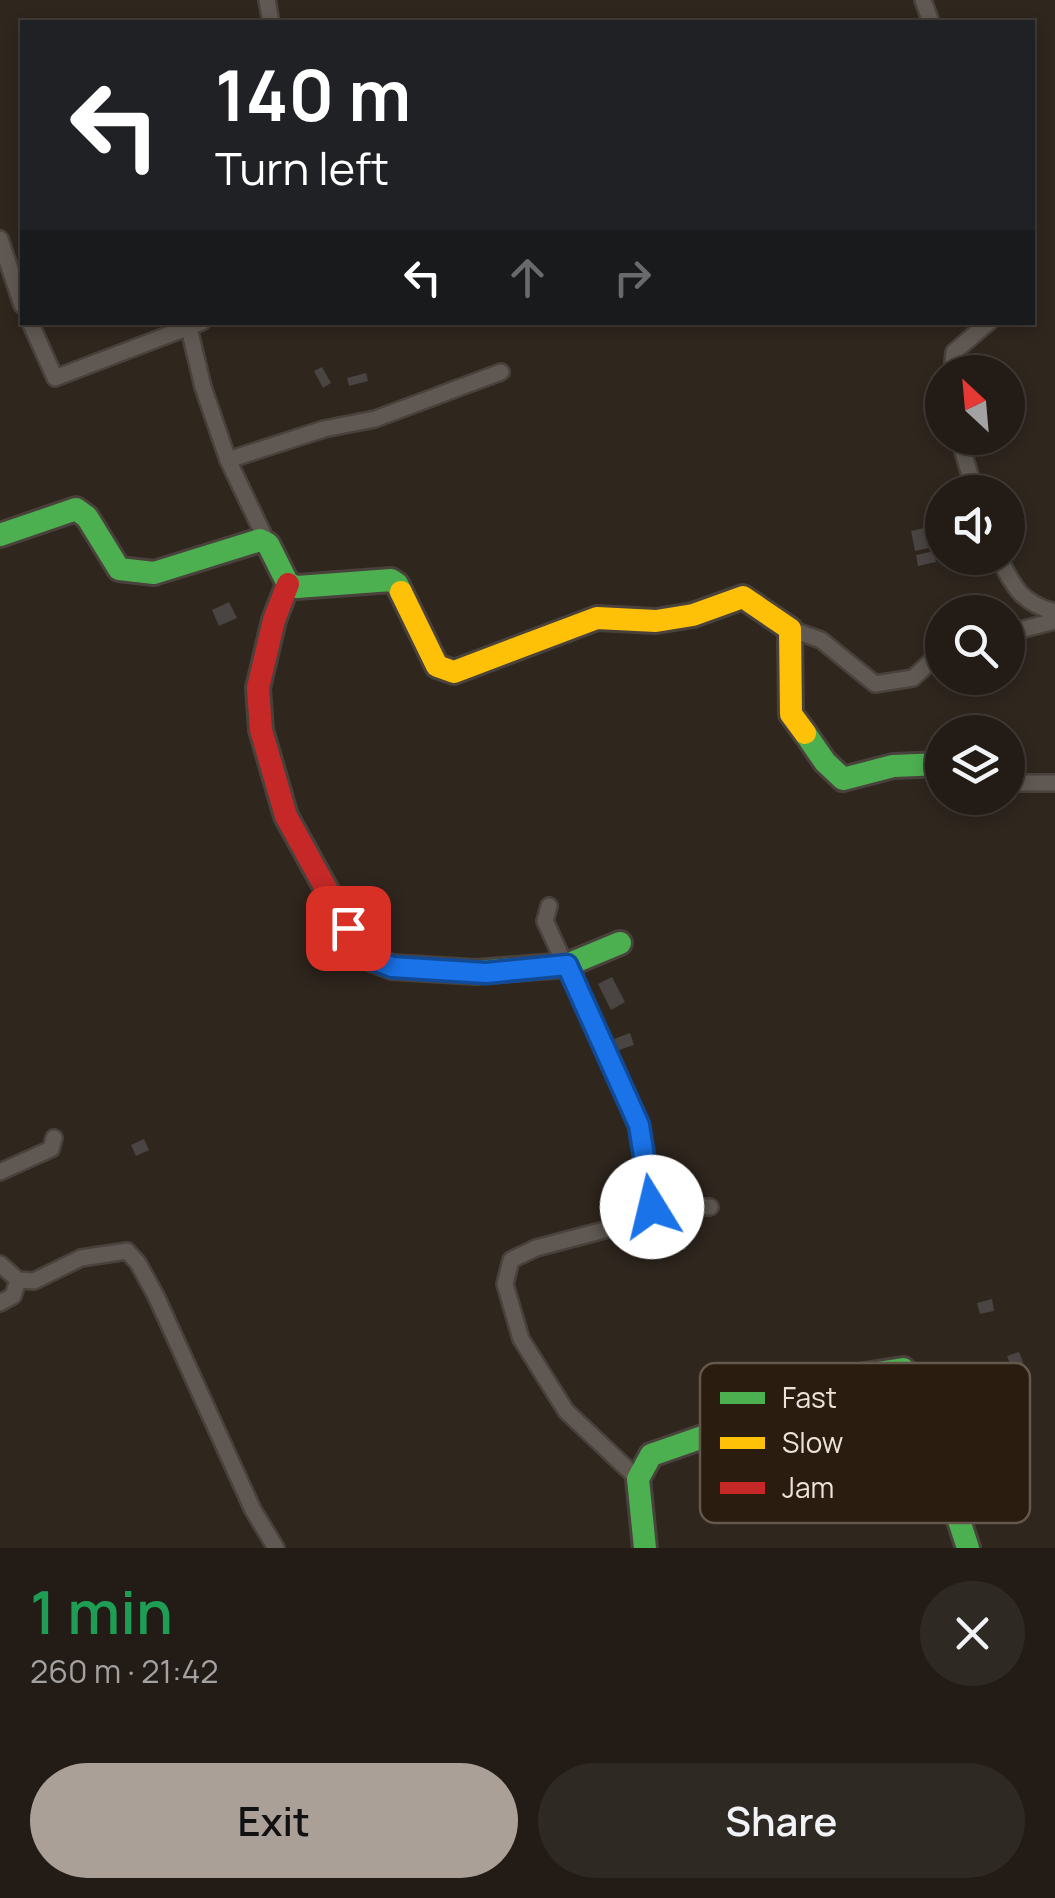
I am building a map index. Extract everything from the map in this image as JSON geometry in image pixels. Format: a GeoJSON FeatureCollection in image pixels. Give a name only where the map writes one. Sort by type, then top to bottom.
{"type":"FeatureCollection","features":[{"type":"Feature","properties":{"kind":"street"},"geometry":{"type":"LineString","coordinates":[[0,239],[20,299]]}},
{"type":"Feature","properties":{"kind":"street"},"geometry":{"type":"LineString","coordinates":[[31,325],[55,378],[196,326],[202,386],[228,460],[288,584],[297,587],[391,580],[397,584],[438,666],[454,672],[597,618],[656,621],[693,615],[744,597],[790,629],[821,640],[875,684],[914,678],[925,667]]}},
{"type":"Feature","properties":{"kind":"street"},"geometry":{"type":"LineString","coordinates":[[954,355],[986,325]]}},
{"type":"Feature","properties":{"kind":"street"},"geometry":{"type":"LineString","coordinates":[[228,460],[324,429],[375,419],[500,372]]}},
{"type":"Feature","properties":{"kind":"street"},"geometry":{"type":"LineString","coordinates":[[0,535],[76,508],[87,517],[119,569],[154,573],[260,540],[268,544]]}},
{"type":"Feature","properties":{"kind":"street"},"geometry":{"type":"LineString","coordinates":[[1009,575],[1023,597],[1036,607],[1055,612]]}},
{"type":"Feature","properties":{"kind":"street"},"geometry":{"type":"LineString","coordinates":[[288,584],[274,620],[258,688],[261,730],[286,816],[364,956],[392,967],[486,973],[567,965],[620,943]]}},
{"type":"Feature","properties":{"kind":"street"},"geometry":{"type":"LineString","coordinates":[[1025,628],[1055,620]]}},
{"type":"Feature","properties":{"kind":"street"},"geometry":{"type":"LineString","coordinates":[[790,629],[791,714],[825,762],[843,779],[892,766],[925,765]]}},
{"type":"Feature","properties":{"kind":"street"},"geometry":{"type":"LineString","coordinates":[[1025,783],[1055,783]]}},
{"type":"Feature","properties":{"kind":"street"},"geometry":{"type":"LineString","coordinates":[[549,906],[544,921],[639,1125],[652,1207]]}},
{"type":"Feature","properties":{"kind":"street"},"geometry":{"type":"LineString","coordinates":[[0,1172],[51,1148],[54,1138]]}},
{"type":"Feature","properties":{"kind":"street"},"geometry":{"type":"LineString","coordinates":[[638,1479],[566,1411],[520,1338],[505,1284],[511,1260],[536,1248],[612,1228],[618,1218],[652,1207],[710,1206]]}},
{"type":"Feature","properties":{"kind":"street"},"geometry":{"type":"LineString","coordinates":[[0,1264],[18,1280],[34,1281],[81,1258],[126,1251],[138,1263],[254,1510],[276,1548]]}},
{"type":"Feature","properties":{"kind":"street"},"geometry":{"type":"LineString","coordinates":[[0,1303],[13,1296],[18,1280]]}},
{"type":"Feature","properties":{"kind":"street"},"geometry":{"type":"LineString","coordinates":[[645,1548],[638,1479],[651,1455],[700,1438]]}},
{"type":"Feature","properties":{"kind":"street"},"geometry":{"type":"LineString","coordinates":[[960,1523],[968,1548]]}},
{"type":"Feature","properties":{"kind":"building"},"geometry":{"type":"Polygon","coordinates":[[[322,367],[331,383],[323,388],[314,371],[322,367]]]}},
{"type":"Feature","properties":{"kind":"building"},"geometry":{"type":"Polygon","coordinates":[[[366,373],[368,381],[349,386],[347,378],[366,373]]]}},
{"type":"Feature","properties":{"kind":"building"},"geometry":{"type":"Polygon","coordinates":[[[925,528],[925,549],[915,551],[911,531],[925,528]]]}},
{"type":"Feature","properties":{"kind":"building"},"geometry":{"type":"Polygon","coordinates":[[[925,553],[925,564],[918,566],[916,555],[925,553]]]}},
{"type":"Feature","properties":{"kind":"building"},"geometry":{"type":"Polygon","coordinates":[[[229,602],[237,618],[219,626],[212,610],[229,602]]]}},
{"type":"Feature","properties":{"kind":"building"},"geometry":{"type":"Polygon","coordinates":[[[612,977],[625,1002],[611,1010],[598,984],[612,977]]]}},
{"type":"Feature","properties":{"kind":"building"},"geometry":{"type":"Polygon","coordinates":[[[630,1033],[634,1045],[619,1050],[614,1039],[630,1033]]]}},
{"type":"Feature","properties":{"kind":"building"},"geometry":{"type":"Polygon","coordinates":[[[144,1139],[149,1150],[136,1156],[131,1145],[144,1139]]]}},
{"type":"Feature","properties":{"kind":"building"},"geometry":{"type":"Polygon","coordinates":[[[681,1230],[686,1249],[672,1253],[667,1233],[681,1230]]]}},
{"type":"Feature","properties":{"kind":"building"},"geometry":{"type":"Polygon","coordinates":[[[992,1299],[994,1311],[980,1314],[977,1303],[992,1299]]]}},
{"type":"Feature","properties":{"kind":"building"},"geometry":{"type":"Polygon","coordinates":[[[1019,1352],[1023,1363],[1010,1363],[1007,1356],[1019,1352]]]}},
{"type":"Feature","properties":{"kind":"traffic: fast"},"geometry":{"type":"LineString","coordinates":[[0,535],[76,509],[87,517],[119,569],[154,573],[260,540],[268,544],[288,584],[297,587],[391,580],[401,592]]}},
{"type":"Feature","properties":{"kind":"traffic: fast"},"geometry":{"type":"LineString","coordinates":[[805,733],[825,762],[843,779],[893,766],[925,765]]}},
{"type":"Feature","properties":{"kind":"traffic: fast"},"geometry":{"type":"LineString","coordinates":[[476,972],[567,965],[620,943]]}},
{"type":"Feature","properties":{"kind":"traffic: fast"},"geometry":{"type":"LineString","coordinates":[[645,1548],[638,1479],[651,1455],[700,1438]]}},
{"type":"Feature","properties":{"kind":"traffic: fast"},"geometry":{"type":"LineString","coordinates":[[960,1523],[968,1548]]}},
{"type":"Feature","properties":{"kind":"traffic: slow"},"geometry":{"type":"LineString","coordinates":[[401,592],[437,666],[454,672],[597,618],[656,621],[693,615],[743,597],[790,629],[791,714],[805,733]]}},
{"type":"Feature","properties":{"kind":"traffic: jam"},"geometry":{"type":"LineString","coordinates":[[288,584],[274,620],[258,688],[261,730],[286,816],[363,956],[392,967],[476,972]]}},
{"type":"Feature","properties":{"kind":"route"},"geometry":{"type":"LineString","coordinates":[[348,928],[364,956],[392,967],[486,973],[567,965],[639,1125],[652,1207]]}}]}
